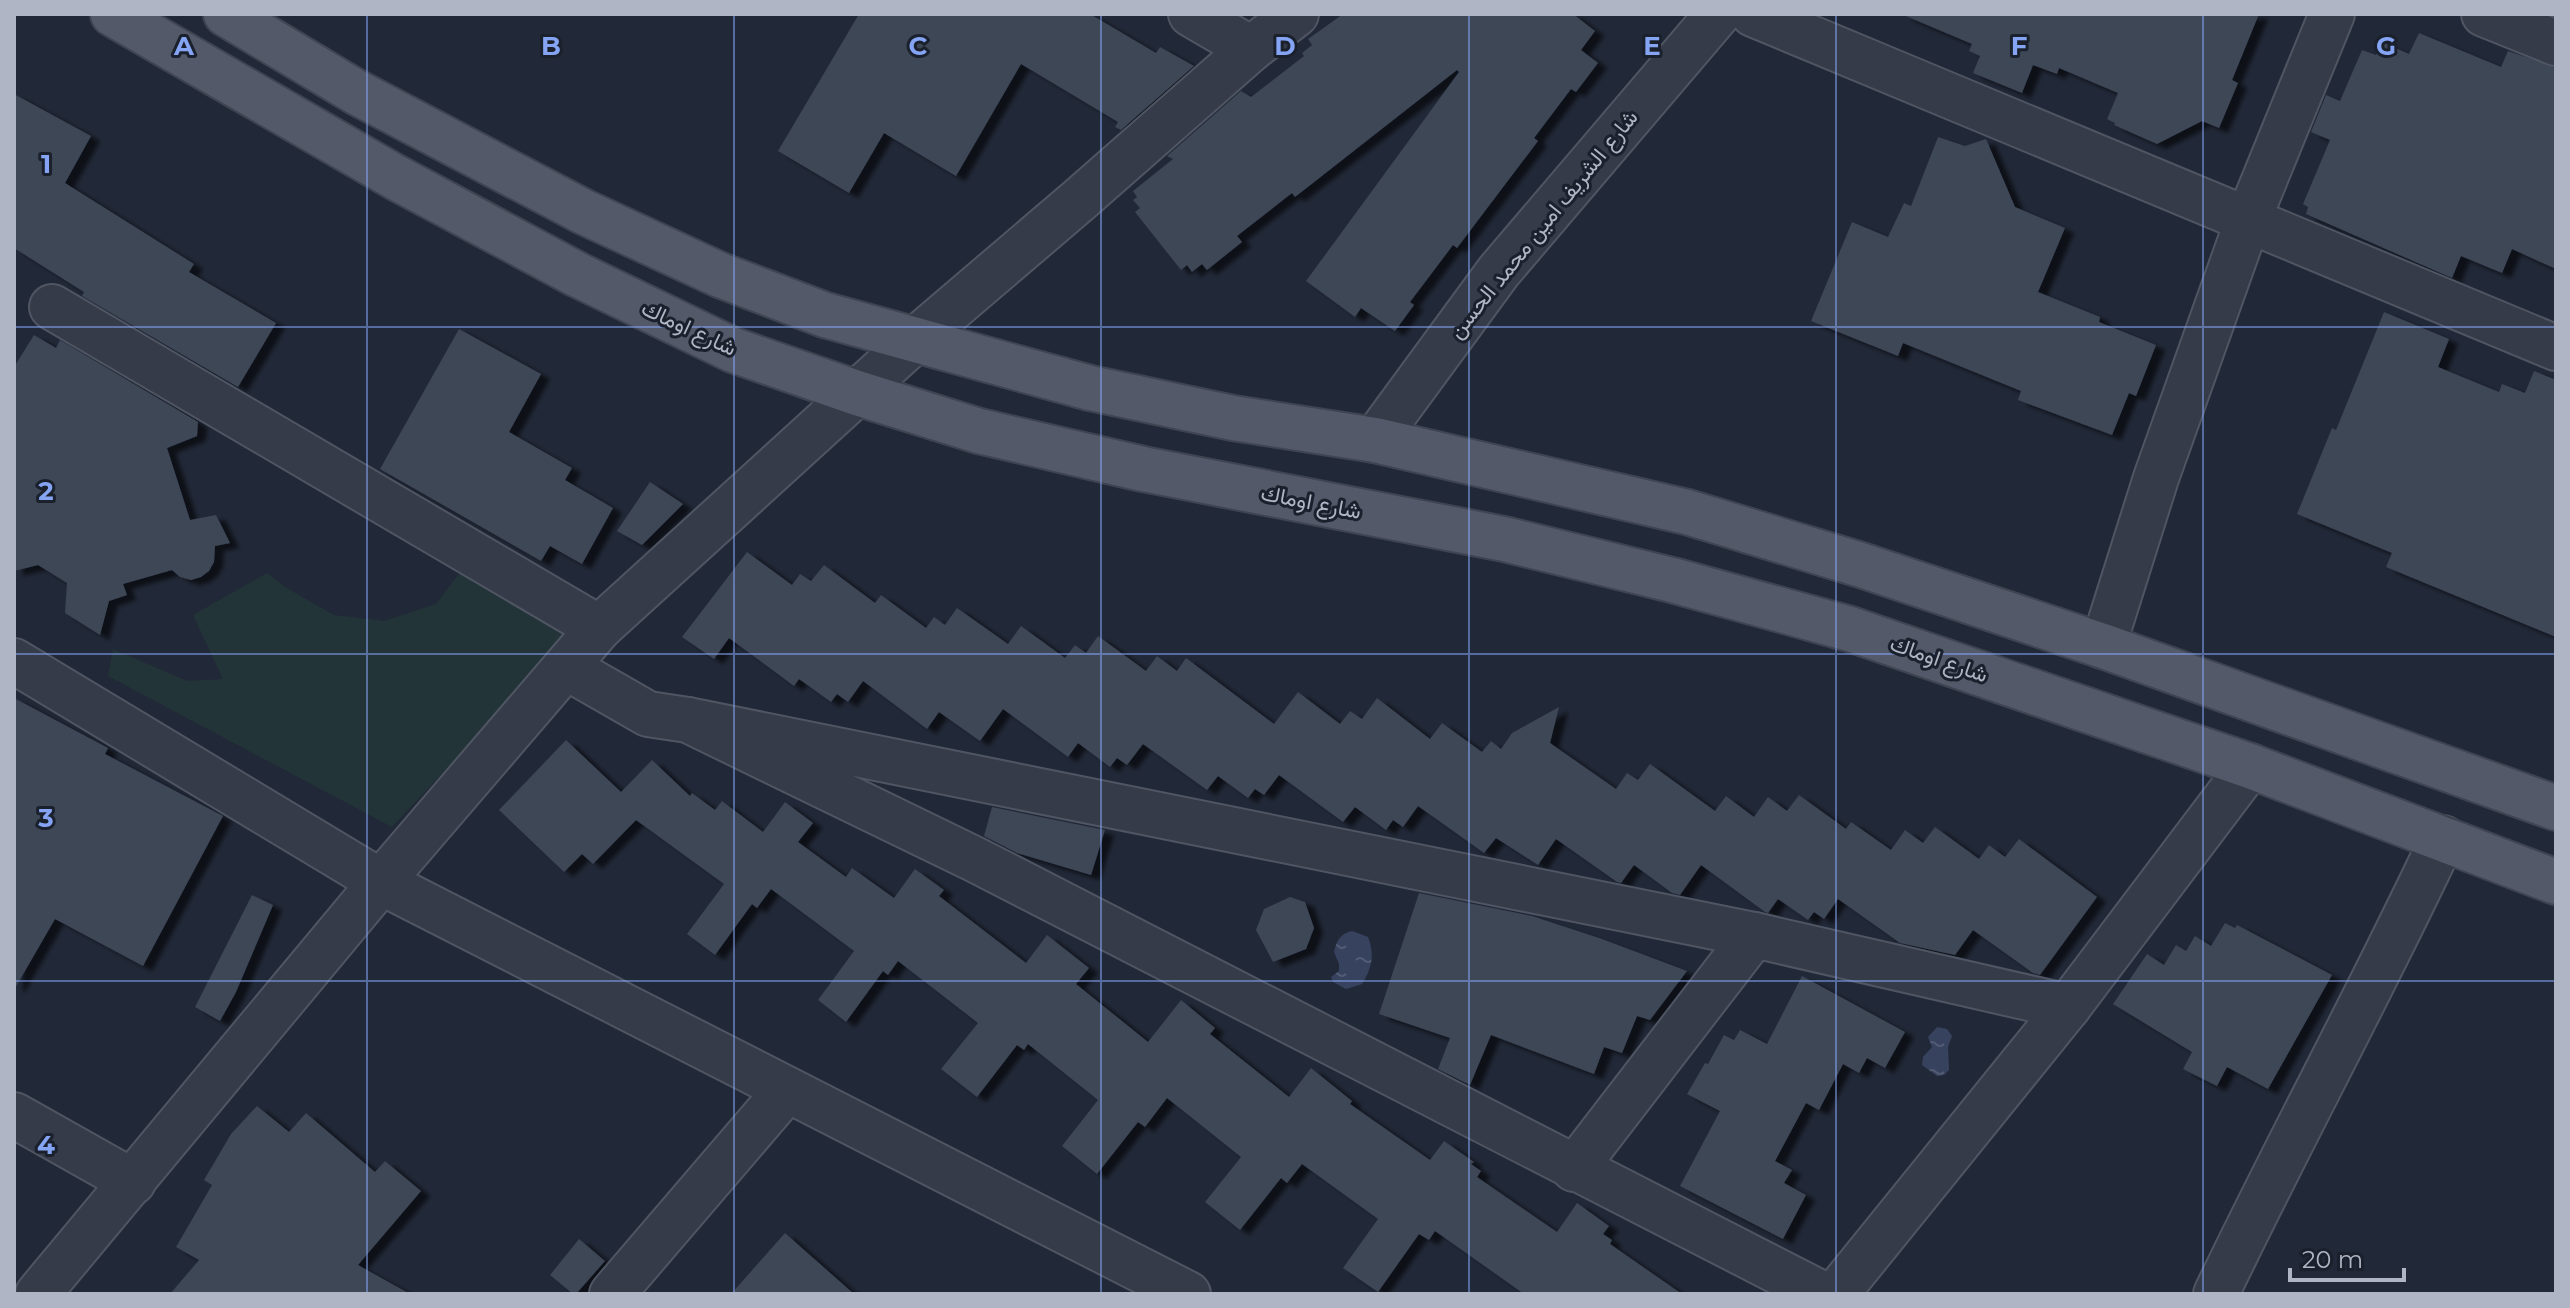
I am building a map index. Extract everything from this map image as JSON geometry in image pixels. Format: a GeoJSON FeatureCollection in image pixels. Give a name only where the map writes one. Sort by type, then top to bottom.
{"type":"FeatureCollection","features":[{"type":"Feature","properties":{"kind":"main road","name":"شارع اوماك"},"geometry":{"type":"LineString","coordinates":[[113,14],[395,177],[578,275],[733,350],[979,431],[1143,469],[1504,539],[1687,584],[1850,629],[2250,766],[2556,882]]}},
{"type":"Feature","properties":{"kind":"main road"},"geometry":{"type":"LineString","coordinates":[[226,14],[356,92],[584,212],[720,275],[825,315],[1090,388],[1233,418],[1375,440],[1687,512],[1861,565],[2103,646],[2556,808]]}},
{"type":"Feature","properties":{"kind":"street"},"geometry":{"type":"LineString","coordinates":[[1191,14],[1251,49]]}},
{"type":"Feature","properties":{"kind":"street"},"geometry":{"type":"LineString","coordinates":[[38,1294],[381,882],[599,628],[914,341],[1251,49],[1296,14]]}},
{"type":"Feature","properties":{"kind":"street","name":"شارع الشريف امين محمد الحسن"},"geometry":{"type":"LineString","coordinates":[[1375,440],[1499,271],[1718,14]]}},
{"type":"Feature","properties":{"kind":"street"},"geometry":{"type":"LineString","coordinates":[[1753,14],[2556,348]]}},
{"type":"Feature","properties":{"kind":"street"},"geometry":{"type":"LineString","coordinates":[[2103,646],[2156,478],[2248,220],[2332,14]]}},
{"type":"Feature","properties":{"kind":"street"},"geometry":{"type":"LineString","coordinates":[[2484,14],[2556,43]]}},
{"type":"Feature","properties":{"kind":"street"},"geometry":{"type":"LineString","coordinates":[[52,307],[599,628]]}},
{"type":"Feature","properties":{"kind":"street"},"geometry":{"type":"LineString","coordinates":[[14,661],[381,882],[1188,1294]]}},
{"type":"Feature","properties":{"kind":"street"},"geometry":{"type":"LineString","coordinates":[[566,667],[648,714],[1754,935],[2068,1007]]}},
{"type":"Feature","properties":{"kind":"street"},"geometry":{"type":"LineString","coordinates":[[688,720],[976,860],[1822,1294]]}},
{"type":"Feature","properties":{"kind":"street"},"geometry":{"type":"LineString","coordinates":[[1836,1294],[2068,1007],[2250,766]]}},
{"type":"Feature","properties":{"kind":"street"},"geometry":{"type":"LineString","coordinates":[[2216,1294],[2260,1201],[2383,964],[2443,838]]}},
{"type":"Feature","properties":{"kind":"street"},"geometry":{"type":"LineString","coordinates":[[1574,1169],[1754,935]]}},
{"type":"Feature","properties":{"kind":"street"},"geometry":{"type":"LineString","coordinates":[[612,1294],[786,1091]]}},
{"type":"Feature","properties":{"kind":"street"},"geometry":{"type":"LineString","coordinates":[[14,1115],[133,1182]]}},
{"type":"Feature","properties":{"kind":"shaded area"},"geometry":{"type":"Polygon","coordinates":[[[462,570],[573,634],[392,827],[108,676],[113,649],[187,681],[223,679],[193,615],[267,573],[334,615],[384,621],[436,604],[462,570]]]}},
{"type":"Feature","properties":{"kind":"water"},"geometry":{"type":"Polygon","coordinates":[[[1352,931],[1368,937],[1371,961],[1362,984],[1346,989],[1333,982],[1331,977],[1339,971],[1334,952],[1338,941],[1352,931]]]}},
{"type":"Feature","properties":{"kind":"water"},"geometry":{"type":"Polygon","coordinates":[[[1937,1027],[1947,1029],[1952,1036],[1948,1047],[1949,1070],[1937,1076],[1922,1065],[1923,1057],[1932,1047],[1928,1037],[1937,1027]]]}},
{"type":"Feature","properties":{"kind":"building"},"geometry":{"type":"Polygon","coordinates":[[[859,14],[1090,14],[1156,53],[1160,47],[1194,66],[1121,130],[1115,127],[1118,122],[1021,64],[956,176],[884,133],[849,193],[778,151],[859,14]]]}},
{"type":"Feature","properties":{"kind":"building"},"geometry":{"type":"Polygon","coordinates":[[[1343,14],[1573,14],[1595,31],[1581,50],[1598,63],[1576,92],[1571,89],[1534,138],[1538,141],[1457,248],[1453,245],[1410,302],[1414,305],[1395,331],[1361,308],[1355,317],[1306,281],[1459,72],[1457,70],[1295,197],[1292,193],[1237,236],[1242,242],[1207,270],[1202,264],[1192,272],[1187,265],[1181,270],[1135,212],[1140,208],[1133,200],[1137,197],[1133,191],[1173,159],[1167,156],[1241,91],[1251,97],[1304,56],[1302,53],[1312,45],[1308,39],[1343,14]]]}},
{"type":"Feature","properties":{"kind":"building"},"geometry":{"type":"Polygon","coordinates":[[[1901,14],[2259,14],[2232,80],[2238,83],[2219,128],[2202,121],[2157,144],[2107,119],[2118,93],[2059,68],[2057,74],[2033,65],[2022,93],[1973,73],[1980,56],[1969,51],[1972,44],[1901,14]]]}},
{"type":"Feature","properties":{"kind":"building"},"geometry":{"type":"Polygon","coordinates":[[[2419,33],[2501,67],[2508,51],[2556,67],[2556,269],[2512,249],[2502,273],[2461,256],[2452,278],[2306,214],[2308,207],[2303,204],[2330,140],[2311,132],[2326,95],[2340,101],[2362,50],[2376,55],[2382,42],[2409,54],[2419,33]]]}},
{"type":"Feature","properties":{"kind":"building"},"geometry":{"type":"Polygon","coordinates":[[[14,94],[91,136],[65,183],[194,264],[189,272],[276,323],[238,387],[82,296],[84,292],[14,248],[14,94]]]}},
{"type":"Feature","properties":{"kind":"building"},"geometry":{"type":"Polygon","coordinates":[[[1938,137],[1965,146],[1986,139],[2015,207],[2065,228],[2038,292],[2100,317],[2099,322],[2156,345],[2136,396],[2129,393],[2112,435],[2018,400],[2021,391],[1903,343],[1898,356],[1811,321],[1852,222],[1888,237],[1904,203],[1911,206],[1938,137]]]}},
{"type":"Feature","properties":{"kind":"building"},"geometry":{"type":"Polygon","coordinates":[[[2384,312],[2449,339],[2438,367],[2499,392],[2502,384],[2525,393],[2534,371],[2556,380],[2556,637],[2386,567],[2392,553],[2297,514],[2332,428],[2336,430],[2384,312]]]}},
{"type":"Feature","properties":{"kind":"building"},"geometry":{"type":"Polygon","coordinates":[[[459,329],[541,374],[509,432],[572,468],[565,480],[613,508],[582,564],[550,546],[541,561],[380,469],[459,329]]]}},
{"type":"Feature","properties":{"kind":"building"},"geometry":{"type":"Polygon","coordinates":[[[34,335],[56,348],[60,340],[198,422],[197,436],[167,448],[190,520],[216,515],[230,543],[215,546],[214,562],[201,577],[191,580],[180,577],[172,570],[123,584],[127,595],[109,601],[100,635],[65,613],[67,583],[38,565],[14,571],[14,367],[34,335]]]}},
{"type":"Feature","properties":{"kind":"building"},"geometry":{"type":"Polygon","coordinates":[[[650,482],[683,504],[642,545],[617,531],[650,482]]]}},
{"type":"Feature","properties":{"kind":"building"},"geometry":{"type":"Polygon","coordinates":[[[747,552],[792,585],[800,574],[811,581],[824,565],[875,603],[881,595],[926,628],[934,617],[945,625],[957,608],[1008,644],[1021,626],[1065,658],[1075,645],[1086,653],[1098,636],[1146,671],[1157,656],[1177,671],[1186,658],[1274,724],[1298,692],[1340,724],[1350,711],[1362,719],[1377,698],[1430,739],[1442,723],[1482,752],[1491,741],[1501,749],[1512,733],[1559,707],[1550,743],[1616,789],[1627,773],[1638,780],[1650,764],[1715,811],[1726,796],[1754,817],[1768,797],[1787,811],[1799,795],[1846,829],[1851,822],[1891,850],[1905,830],[1923,843],[1935,827],[1979,859],[1989,845],[2005,857],[2019,839],[2097,897],[2040,975],[1973,930],[1955,955],[1900,943],[1838,899],[1824,919],[1814,912],[1808,920],[1778,899],[1768,913],[1701,865],[1680,895],[1672,893],[1634,865],[1621,883],[1617,882],[1556,839],[1538,865],[1496,838],[1484,853],[1418,806],[1403,827],[1393,820],[1386,830],[1355,807],[1343,822],[1279,775],[1264,795],[1255,789],[1248,798],[1218,776],[1207,790],[1143,744],[1127,765],[1117,758],[1110,767],[1078,743],[1068,757],[1003,709],[980,741],[939,712],[927,729],[863,681],[848,702],[837,694],[831,702],[799,679],[794,686],[729,638],[714,659],[682,637],[747,552]]]}},
{"type":"Feature","properties":{"kind":"building"},"geometry":{"type":"Polygon","coordinates":[[[14,698],[108,748],[105,754],[223,816],[143,966],[55,919],[14,990],[14,698]]]}},
{"type":"Feature","properties":{"kind":"building"},"geometry":{"type":"Polygon","coordinates":[[[566,740],[621,792],[652,760],[690,796],[692,793],[715,810],[722,801],[763,832],[785,802],[813,823],[798,842],[846,877],[852,868],[894,898],[915,869],[944,890],[939,896],[1026,963],[1047,935],[1089,968],[1076,984],[1148,1042],[1181,1000],[1215,1028],[1210,1034],[1289,1097],[1311,1068],[1352,1101],[1350,1104],[1430,1160],[1444,1141],[1474,1162],[1471,1164],[1481,1171],[1477,1177],[1557,1232],[1577,1203],[1609,1226],[1603,1234],[1612,1240],[1610,1244],[1682,1294],[1524,1294],[1435,1231],[1429,1240],[1419,1234],[1378,1292],[1343,1268],[1378,1219],[1302,1164],[1287,1183],[1281,1178],[1240,1230],[1205,1202],[1241,1157],[1167,1098],[1145,1127],[1138,1122],[1097,1174],[1062,1146],[1098,1100],[1028,1044],[1024,1050],[1017,1045],[977,1097],[941,1069],[978,1023],[898,961],[888,975],[883,971],[846,1022],[818,1000],[854,951],[771,889],[757,908],[752,904],[715,955],[687,934],[724,884],[636,820],[593,864],[582,854],[564,872],[499,810],[566,740]]]}},
{"type":"Feature","properties":{"kind":"building"},"geometry":{"type":"Polygon","coordinates":[[[992,807],[1105,830],[1091,875],[1017,853],[984,836],[992,807]]]}},
{"type":"Feature","properties":{"kind":"building"},"geometry":{"type":"Polygon","coordinates":[[[1419,893],[1532,916],[1687,971],[1650,1020],[1637,1016],[1622,1053],[1604,1047],[1594,1074],[1491,1035],[1470,1085],[1438,1069],[1450,1038],[1379,1014],[1419,893]]]}},
{"type":"Feature","properties":{"kind":"building"},"geometry":{"type":"Polygon","coordinates":[[[252,895],[273,905],[236,992],[220,1021],[195,1007],[252,895]]]}},
{"type":"Feature","properties":{"kind":"building"},"geometry":{"type":"Polygon","coordinates":[[[1290,897],[1305,902],[1314,928],[1306,949],[1273,962],[1256,930],[1264,909],[1290,897]]]}},
{"type":"Feature","properties":{"kind":"building"},"geometry":{"type":"Polygon","coordinates":[[[2225,923],[2235,928],[2237,925],[2332,975],[2268,1089],[2227,1067],[2217,1086],[2183,1069],[2192,1052],[2113,1004],[2147,954],[2164,965],[2176,945],[2186,951],[2195,936],[2211,946],[2225,923]]]}},
{"type":"Feature","properties":{"kind":"building"},"geometry":{"type":"Polygon","coordinates":[[[1802,976],[1905,1032],[1885,1068],[1867,1058],[1859,1073],[1843,1064],[1819,1110],[1806,1103],[1775,1161],[1792,1170],[1784,1183],[1806,1195],[1783,1239],[1680,1186],[1720,1111],[1687,1094],[1705,1063],[1708,1064],[1724,1035],[1734,1040],[1740,1030],[1767,1044],[1802,976]]]}},
{"type":"Feature","properties":{"kind":"building"},"geometry":{"type":"Polygon","coordinates":[[[257,1106],[289,1132],[306,1113],[375,1172],[385,1161],[421,1191],[358,1265],[410,1294],[170,1294],[199,1260],[176,1247],[212,1185],[204,1180],[231,1134],[257,1106]]]}},
{"type":"Feature","properties":{"kind":"building"},"geometry":{"type":"Polygon","coordinates":[[[785,1233],[854,1294],[731,1294],[785,1233]]]}},
{"type":"Feature","properties":{"kind":"building"},"geometry":{"type":"Polygon","coordinates":[[[579,1239],[605,1261],[573,1294],[550,1275],[579,1239]]]}}]}
